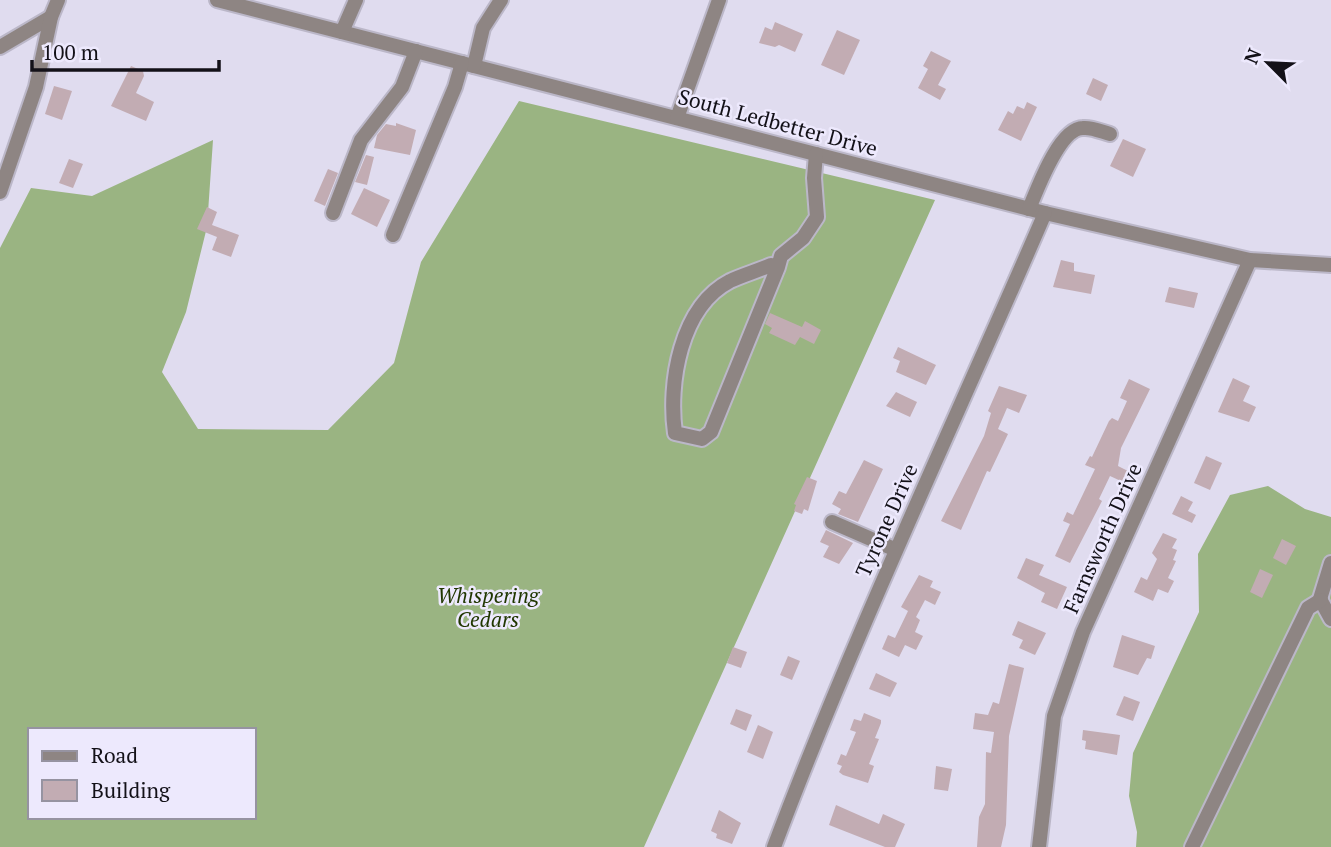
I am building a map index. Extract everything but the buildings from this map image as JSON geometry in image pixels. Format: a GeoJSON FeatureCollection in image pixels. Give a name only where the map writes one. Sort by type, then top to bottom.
{"type":"FeatureCollection","features":[{"type":"Feature","properties":{"kind":"street"},"geometry":{"type":"LineString","coordinates":[[0,192],[36,87],[51,17],[58,0]]}},
{"type":"Feature","properties":{"kind":"street"},"geometry":{"type":"LineString","coordinates":[[342,32],[356,0]]}},
{"type":"Feature","properties":{"kind":"street"},"geometry":{"type":"LineString","coordinates":[[393,235],[455,87],[483,28],[501,0]]}},
{"type":"Feature","properties":{"kind":"street"},"geometry":{"type":"LineString","coordinates":[[677,118],[719,0]]}},
{"type":"Feature","properties":{"kind":"street","name":"South Ledbetter Drive"},"geometry":{"type":"LineString","coordinates":[[226,1],[1045,213],[1250,260],[1331,265]]}},
{"type":"Feature","properties":{"kind":"street"},"geometry":{"type":"LineString","coordinates":[[0,47],[51,17]]}},
{"type":"Feature","properties":{"kind":"street"},"geometry":{"type":"LineString","coordinates":[[333,213],[361,140],[402,87],[416,51]]}},
{"type":"Feature","properties":{"kind":"street"},"geometry":{"type":"LineString","coordinates":[[1029,209],[1065,138],[1075,129],[1085,127],[1110,134]]}},
{"type":"Feature","properties":{"kind":"street"},"geometry":{"type":"LineString","coordinates":[[778,267],[771,265],[728,282],[692,319],[674,377],[672,412],[675,433],[702,439],[711,432],[778,267],[781,256],[803,238],[817,217],[814,178],[816,154]]}},
{"type":"Feature","properties":{"kind":"street","name":"Tyrone Drive"},"geometry":{"type":"LineString","coordinates":[[774,847],[894,550],[964,401],[1045,213]]}},
{"type":"Feature","properties":{"kind":"street","name":"Farnsworth Drive"},"geometry":{"type":"LineString","coordinates":[[1039,847],[1054,716],[1083,632],[1250,260]]}},
{"type":"Feature","properties":{"kind":"street"},"geometry":{"type":"LineString","coordinates":[[832,522],[894,550]]}},
{"type":"Feature","properties":{"kind":"street"},"geometry":{"type":"LineString","coordinates":[[1331,563],[1321,600],[1331,619]]}},
{"type":"Feature","properties":{"kind":"street"},"geometry":{"type":"LineString","coordinates":[[1192,847],[1308,608],[1321,600]]}},
{"type":"Feature","properties":{"kind":"green space","name":"Whispering Cedars"},"geometry":{"type":"Polygon","coordinates":[[[519,101],[935,200],[644,847],[0,847],[0,248],[31,188],[92,196],[213,140],[207,227],[186,312],[162,372],[198,429],[328,430],[394,363],[421,262],[519,101]]]}},
{"type":"Feature","properties":{"kind":"green space"},"geometry":{"type":"Polygon","coordinates":[[[1268,486],[1305,509],[1331,517],[1331,847],[1136,847],[1137,832],[1129,796],[1133,753],[1199,612],[1198,554],[1230,495],[1268,486]]]}}]}
